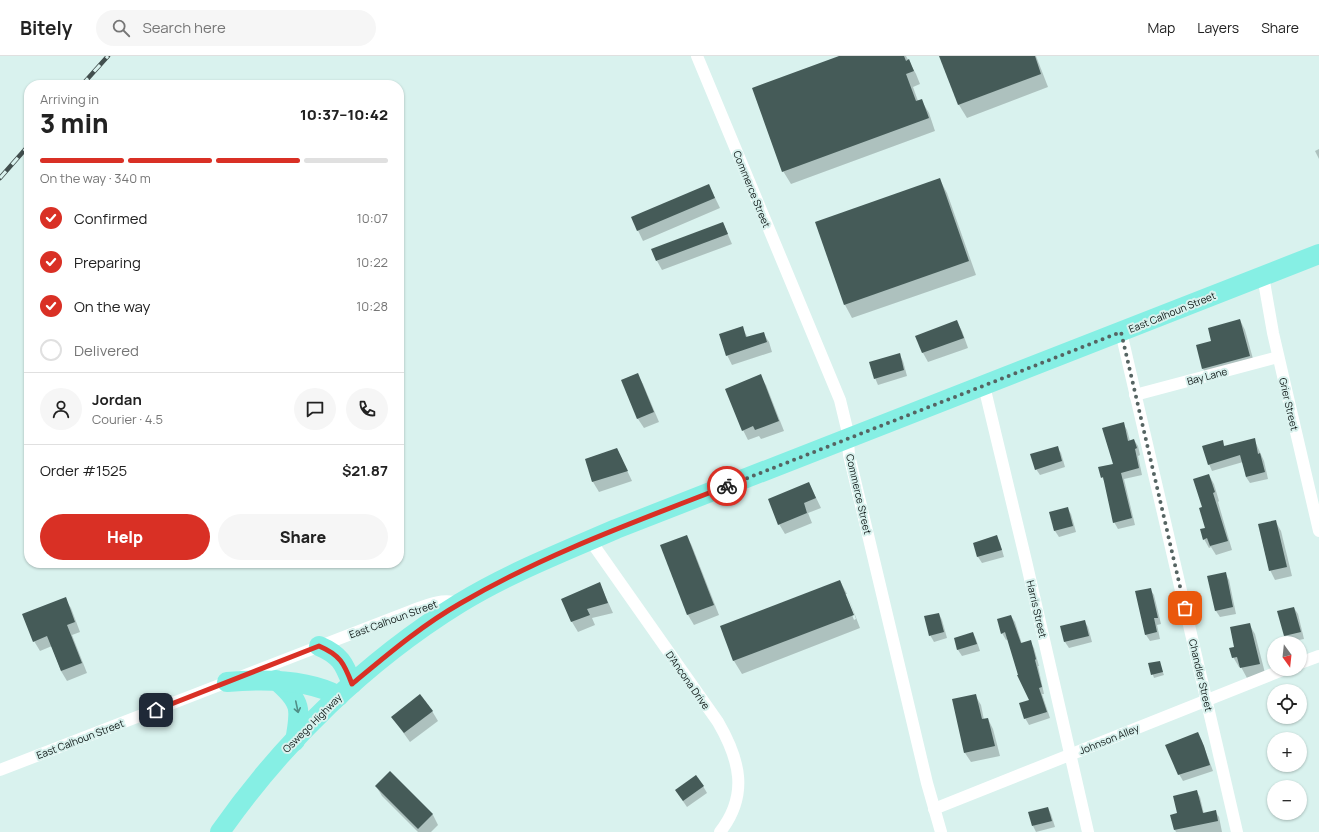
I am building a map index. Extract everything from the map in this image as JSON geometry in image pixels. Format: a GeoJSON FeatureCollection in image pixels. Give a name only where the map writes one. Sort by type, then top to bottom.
{"type":"FeatureCollection","features":[{"type":"Feature","properties":{"kind":"main road","name":"East Calhoun Street"},"geometry":{"type":"LineString","coordinates":[[460,603],[532,566],[590,540],[1319,254]]}},
{"type":"Feature","properties":{"kind":"main road","name":"Oswego Highway"},"geometry":{"type":"LineString","coordinates":[[220,832],[238,806],[274,763],[346,690],[389,653],[460,603]]}},
{"type":"Feature","properties":{"kind":"main road"},"geometry":{"type":"LineString","coordinates":[[227,682],[276,680],[318,687],[330,691],[346,690],[343,664],[337,656],[319,646]]}},
{"type":"Feature","properties":{"kind":"main road"},"geometry":{"type":"LineString","coordinates":[[276,680],[290,692],[295,700],[299,720],[295,741]]}},
{"type":"Feature","properties":{"kind":"street","name":"Commerce Street"},"geometry":{"type":"LineString","coordinates":[[697,56],[840,400],[848,438],[849,455],[934,809],[941,832]]}},
{"type":"Feature","properties":{"kind":"street","name":"Grier Street"},"geometry":{"type":"LineString","coordinates":[[1263,276],[1272,333],[1319,531]]}},
{"type":"Feature","properties":{"kind":"street","name":"Chandler Street"},"geometry":{"type":"LineString","coordinates":[[1121,332],[1237,832]]}},
{"type":"Feature","properties":{"kind":"street","name":"Bay Lane"},"geometry":{"type":"LineString","coordinates":[[1135,395],[1278,357]]}},
{"type":"Feature","properties":{"kind":"street","name":"Harris Street"},"geometry":{"type":"LineString","coordinates":[[984,386],[1088,832]]}},
{"type":"Feature","properties":{"kind":"street","name":"D'Ancona Drive"},"geometry":{"type":"LineString","coordinates":[[590,540],[718,722],[726,736],[735,757],[738,796],[734,807],[720,832]]}},
{"type":"Feature","properties":{"kind":"street","name":"East Calhoun Street"},"geometry":{"type":"LineString","coordinates":[[0,770],[374,624],[436,602],[449,600],[460,603]]}},
{"type":"Feature","properties":{"kind":"street"},"geometry":{"type":"LineString","coordinates":[[1307,660],[1319,656]]}},
{"type":"Feature","properties":{"kind":"street","name":"Johnson Alley"},"geometry":{"type":"LineString","coordinates":[[934,809],[1267,676]]}},
{"type":"Feature","properties":{"kind":"building"},"geometry":{"type":"Polygon","coordinates":[[[839,56],[904,56],[906,61],[909,59],[914,71],[906,74],[916,101],[922,99],[929,118],[782,172],[752,88],[839,56]]]}},
{"type":"Feature","properties":{"kind":"building"},"geometry":{"type":"Polygon","coordinates":[[[939,56],[1035,56],[1041,74],[958,105],[939,56]]]}},
{"type":"Feature","properties":{"kind":"building"},"geometry":{"type":"Polygon","coordinates":[[[940,178],[969,261],[844,305],[815,222],[940,178]]]}},
{"type":"Feature","properties":{"kind":"building"},"geometry":{"type":"Polygon","coordinates":[[[709,184],[715,198],[637,231],[631,217],[709,184]]]}},
{"type":"Feature","properties":{"kind":"building"},"geometry":{"type":"Polygon","coordinates":[[[723,222],[728,234],[656,261],[651,249],[723,222]]]}},
{"type":"Feature","properties":{"kind":"building"},"geometry":{"type":"Polygon","coordinates":[[[1240,319],[1250,356],[1202,369],[1196,345],[1211,341],[1208,328],[1240,319]]]}},
{"type":"Feature","properties":{"kind":"building"},"geometry":{"type":"Polygon","coordinates":[[[957,320],[964,338],[922,353],[915,336],[957,320]]]}},
{"type":"Feature","properties":{"kind":"building"},"geometry":{"type":"Polygon","coordinates":[[[743,326],[746,337],[764,332],[767,342],[726,356],[719,334],[743,326]]]}},
{"type":"Feature","properties":{"kind":"building"},"geometry":{"type":"Polygon","coordinates":[[[900,353],[904,370],[874,379],[869,362],[900,353]]]}},
{"type":"Feature","properties":{"kind":"building"},"geometry":{"type":"Polygon","coordinates":[[[638,373],[654,412],[637,419],[621,380],[638,373]]]}},
{"type":"Feature","properties":{"kind":"building"},"geometry":{"type":"Polygon","coordinates":[[[761,374],[779,421],[755,430],[753,426],[742,431],[725,389],[761,374]]]}},
{"type":"Feature","properties":{"kind":"building"},"geometry":{"type":"Polygon","coordinates":[[[1124,422],[1128,441],[1134,439],[1137,448],[1135,449],[1139,468],[1121,473],[1132,518],[1113,523],[1103,477],[1101,478],[1098,467],[1113,464],[1102,428],[1124,422]]]}},
{"type":"Feature","properties":{"kind":"building"},"geometry":{"type":"Polygon","coordinates":[[[1255,438],[1258,454],[1260,453],[1265,472],[1246,477],[1240,455],[1208,465],[1202,446],[1223,440],[1224,446],[1255,438]]]}},
{"type":"Feature","properties":{"kind":"building"},"geometry":{"type":"Polygon","coordinates":[[[1058,446],[1062,461],[1035,470],[1030,454],[1058,446]]]}},
{"type":"Feature","properties":{"kind":"building"},"geometry":{"type":"Polygon","coordinates":[[[617,448],[628,471],[592,482],[585,459],[617,448]]]}},
{"type":"Feature","properties":{"kind":"building"},"geometry":{"type":"Polygon","coordinates":[[[1209,474],[1215,492],[1213,493],[1228,541],[1210,546],[1207,538],[1203,540],[1200,529],[1205,528],[1199,508],[1202,507],[1193,479],[1209,474]]]}},
{"type":"Feature","properties":{"kind":"building"},"geometry":{"type":"Polygon","coordinates":[[[809,482],[816,498],[804,503],[807,513],[778,525],[768,499],[809,482]]]}},
{"type":"Feature","properties":{"kind":"building"},"geometry":{"type":"Polygon","coordinates":[[[1068,507],[1073,526],[1054,531],[1049,512],[1068,507]]]}},
{"type":"Feature","properties":{"kind":"building"},"geometry":{"type":"Polygon","coordinates":[[[1276,520],[1287,567],[1269,571],[1258,524],[1276,520]]]}},
{"type":"Feature","properties":{"kind":"building"},"geometry":{"type":"Polygon","coordinates":[[[687,535],[714,605],[687,615],[660,545],[687,535]]]}},
{"type":"Feature","properties":{"kind":"building"},"geometry":{"type":"Polygon","coordinates":[[[997,535],[1002,550],[977,557],[973,543],[997,535]]]}},
{"type":"Feature","properties":{"kind":"building"},"geometry":{"type":"Polygon","coordinates":[[[1226,572],[1233,607],[1215,611],[1207,576],[1226,572]]]}},
{"type":"Feature","properties":{"kind":"building"},"geometry":{"type":"Polygon","coordinates":[[[840,580],[854,615],[733,661],[720,626],[840,580]]]}},
{"type":"Feature","properties":{"kind":"building"},"geometry":{"type":"Polygon","coordinates":[[[600,582],[608,603],[587,609],[590,615],[571,622],[561,599],[600,582]]]}},
{"type":"Feature","properties":{"kind":"building"},"geometry":{"type":"Polygon","coordinates":[[[1151,588],[1158,618],[1154,618],[1157,632],[1145,635],[1135,591],[1151,588]]]}},
{"type":"Feature","properties":{"kind":"building"},"geometry":{"type":"Polygon","coordinates":[[[66,597],[75,622],[67,625],[82,663],[61,671],[47,636],[33,642],[22,614],[66,597]]]}},
{"type":"Feature","properties":{"kind":"building"},"geometry":{"type":"Polygon","coordinates":[[[1294,607],[1301,632],[1284,636],[1277,611],[1294,607]]]}},
{"type":"Feature","properties":{"kind":"building"},"geometry":{"type":"Polygon","coordinates":[[[939,613],[944,632],[929,636],[924,616],[939,613]]]}},
{"type":"Feature","properties":{"kind":"building"},"geometry":{"type":"Polygon","coordinates":[[[1011,615],[1021,643],[1031,640],[1042,687],[1039,688],[1047,712],[1024,719],[1019,703],[1029,700],[1017,675],[1005,632],[1001,634],[997,619],[1011,615]]]}},
{"type":"Feature","properties":{"kind":"building"},"geometry":{"type":"Polygon","coordinates":[[[1085,620],[1089,636],[1064,642],[1060,626],[1085,620]]]}},
{"type":"Feature","properties":{"kind":"building"},"geometry":{"type":"Polygon","coordinates":[[[1250,623],[1260,664],[1240,668],[1237,657],[1232,658],[1229,648],[1234,647],[1230,627],[1250,623]]]}},
{"type":"Feature","properties":{"kind":"building"},"geometry":{"type":"Polygon","coordinates":[[[973,632],[977,644],[957,650],[954,638],[973,632]]]}},
{"type":"Feature","properties":{"kind":"building"},"geometry":{"type":"Polygon","coordinates":[[[1160,661],[1163,672],[1151,675],[1148,663],[1160,661]]]}},
{"type":"Feature","properties":{"kind":"building"},"geometry":{"type":"Polygon","coordinates":[[[420,694],[433,711],[404,733],[391,717],[420,694]]]}},
{"type":"Feature","properties":{"kind":"building"},"geometry":{"type":"Polygon","coordinates":[[[976,694],[982,719],[988,718],[995,746],[964,753],[952,699],[976,694]]]}},
{"type":"Feature","properties":{"kind":"building"},"geometry":{"type":"Polygon","coordinates":[[[1198,732],[1210,765],[1178,775],[1165,745],[1198,732]]]}},
{"type":"Feature","properties":{"kind":"building"},"geometry":{"type":"Polygon","coordinates":[[[390,771],[433,814],[418,829],[375,786],[390,771]]]}},
{"type":"Feature","properties":{"kind":"building"},"geometry":{"type":"Polygon","coordinates":[[[696,775],[704,786],[683,801],[675,790],[696,775]]]}},
{"type":"Feature","properties":{"kind":"building"},"geometry":{"type":"Polygon","coordinates":[[[1197,790],[1203,813],[1216,810],[1218,821],[1174,830],[1170,815],[1177,813],[1173,796],[1197,790]]]}},
{"type":"Feature","properties":{"kind":"building"},"geometry":{"type":"Polygon","coordinates":[[[1048,807],[1052,821],[1032,826],[1028,812],[1048,807]]]}},
{"type":"Feature","properties":{"kind":"railway"},"geometry":{"type":"LineString","coordinates":[[86,80],[108,56]]}},
{"type":"Feature","properties":{"kind":"railway"},"geometry":{"type":"LineString","coordinates":[[0,178],[24,151]]}},
{"type":"Feature","properties":{"kind":"way so far"},"geometry":{"type":"LineString","coordinates":[[727,486],[1121,332],[1185,608]]}},
{"type":"Feature","properties":{"kind":"route"},"geometry":{"type":"LineString","coordinates":[[156,710],[319,646],[337,656],[348,673],[352,684],[389,653],[460,603],[512,575],[616,529],[727,486]]}}]}
